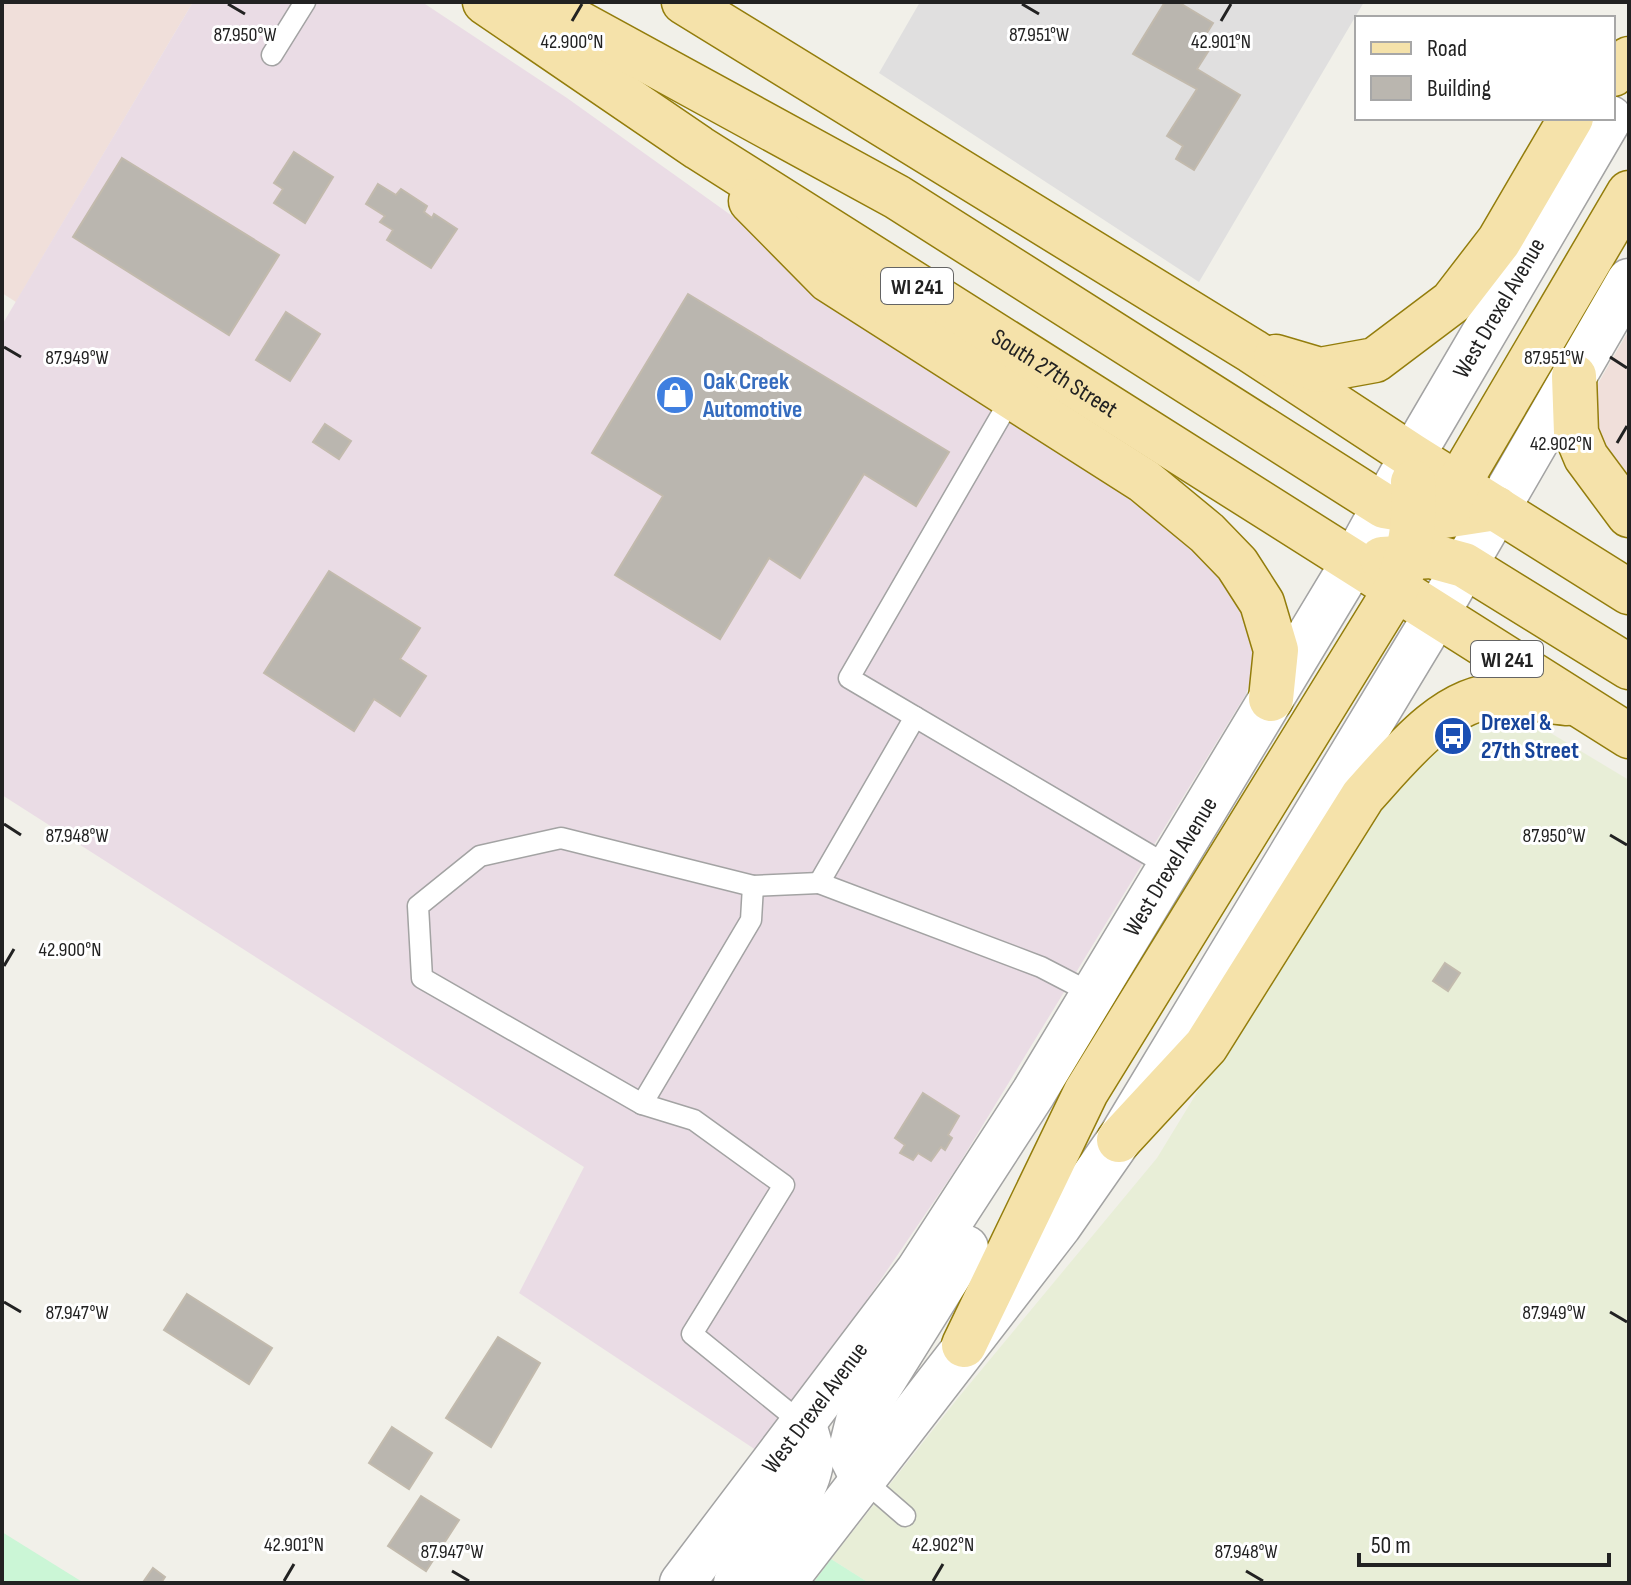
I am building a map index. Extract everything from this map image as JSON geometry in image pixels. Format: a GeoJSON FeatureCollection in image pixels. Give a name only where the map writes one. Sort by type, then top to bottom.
{"type":"FeatureCollection","features":[{"type":"Feature","properties":{"kind":"main road","name":"South 27th Street"},"geometry":{"type":"LineString","coordinates":[[485,2],[699,148],[1353,563],[1425,535]]}},
{"type":"Feature","properties":{"kind":"main road"},"geometry":{"type":"LineString","coordinates":[[522,2],[553,9],[897,197],[1629,667]]}},
{"type":"Feature","properties":{"kind":"main road"},"geometry":{"type":"LineString","coordinates":[[684,2],[1252,351],[1412,456],[1436,615]]}},
{"type":"Feature","properties":{"kind":"main road"},"geometry":{"type":"LineString","coordinates":[[1252,351],[1320,370],[1375,360],[1452,302],[1499,241],[1570,120]]}},
{"type":"Feature","properties":{"kind":"main road"},"geometry":{"type":"LineString","coordinates":[[699,148],[829,280],[1144,481],[1207,533],[1237,564],[1262,603],[1276,650],[1271,699]]}},
{"type":"Feature","properties":{"kind":"main road"},"geometry":{"type":"LineString","coordinates":[[964,1345],[1086,1092],[1629,193]]}},
{"type":"Feature","properties":{"kind":"main road"},"geometry":{"type":"LineString","coordinates":[[1574,376],[1576,433],[1586,457],[1629,515]]}},
{"type":"Feature","properties":{"kind":"main road"},"geometry":{"type":"LineString","coordinates":[[1425,535],[1496,508],[1629,592]]}},
{"type":"Feature","properties":{"kind":"main road","name":"WI 241"},"geometry":{"type":"LineString","coordinates":[[1436,615],[1629,736]]}},
{"type":"Feature","properties":{"kind":"main road"},"geometry":{"type":"LineString","coordinates":[[1119,1140],[1206,1046],[1363,796],[1390,767],[1457,708],[1496,696],[1578,704]]}},
{"type":"Feature","properties":{"kind":"street","name":"West Drexel Avenue"},"geometry":{"type":"LineString","coordinates":[[1615,111],[1629,86]]}},
{"type":"Feature","properties":{"kind":"street","name":"West Drexel Avenue"},"geometry":{"type":"LineString","coordinates":[[682,1583],[918,1271],[1034,1092],[1353,563],[1425,535],[1412,456],[1610,120]]}},
{"type":"Feature","properties":{"kind":"street"},"geometry":{"type":"LineString","coordinates":[[1496,508],[1629,281]]}},
{"type":"Feature","properties":{"kind":"street"},"geometry":{"type":"LineString","coordinates":[[783,1583],[1059,1226],[1119,1140],[1436,615]]}},
{"type":"Feature","properties":{"kind":"street"},"geometry":{"type":"LineString","coordinates":[[864,1481],[850,1453],[858,1421],[977,1230],[1034,1092]]}},
{"type":"Feature","properties":{"kind":"street"},"geometry":{"type":"LineString","coordinates":[[736,1583],[804,1489],[812,1459],[804,1425]]}},
{"type":"Feature","properties":{"kind":"lane"},"geometry":{"type":"LineString","coordinates":[[272,55],[305,2]]}},
{"type":"Feature","properties":{"kind":"lane"},"geometry":{"type":"LineString","coordinates":[[1035,361],[849,678],[1170,867]]}},
{"type":"Feature","properties":{"kind":"lane"},"geometry":{"type":"LineString","coordinates":[[819,883],[915,717]]}},
{"type":"Feature","properties":{"kind":"lane"},"geometry":{"type":"LineString","coordinates":[[905,1516],[804,1425],[692,1334],[784,1185],[694,1120],[642,1104],[422,978],[418,906],[480,856],[561,838],[753,886],[819,883],[1041,967],[1093,994]]}},
{"type":"Feature","properties":{"kind":"lane"},"geometry":{"type":"LineString","coordinates":[[642,1104],[751,920],[753,886]]}},
{"type":"Feature","properties":{"kind":"shaded area"},"geometry":{"type":"Polygon","coordinates":[[[2,2],[193,2],[16,302],[2,293],[2,2]]]}},
{"type":"Feature","properties":{"kind":"shaded area"},"geometry":{"type":"Polygon","coordinates":[[[193,2],[422,2],[567,98],[967,384],[1132,487],[1224,574],[1260,649],[1246,694],[956,1169],[762,1454],[519,1293],[584,1167],[2,795],[2,325],[193,2]]]}},
{"type":"Feature","properties":{"kind":"shaded area"},"geometry":{"type":"Polygon","coordinates":[[[920,2],[1364,2],[1199,282],[879,73],[920,2]]]}},
{"type":"Feature","properties":{"kind":"shaded area"},"geometry":{"type":"Polygon","coordinates":[[[1629,330],[1629,495],[1591,428],[1596,387],[1629,330]]]}},
{"type":"Feature","properties":{"kind":"green space"},"geometry":{"type":"Polygon","coordinates":[[[1524,717],[1629,780],[1629,1583],[869,1583],[831,1559],[958,1398],[1157,1158],[1343,853],[1404,773],[1470,719],[1524,717]]]}},
{"type":"Feature","properties":{"kind":"green space"},"geometry":{"type":"Polygon","coordinates":[[[2,1532],[84,1583],[2,1583],[2,1532]]]}},
{"type":"Feature","properties":{"kind":"green space"},"geometry":{"type":"Polygon","coordinates":[[[831,1559],[869,1583],[813,1583],[831,1559]]]}},
{"type":"Feature","properties":{"kind":"building"},"geometry":{"type":"Polygon","coordinates":[[[1165,2],[1178,2],[1213,23],[1200,44],[1209,50],[1197,69],[1240,95],[1194,170],[1176,159],[1183,146],[1167,136],[1197,89],[1133,54],[1165,2]]]}},
{"type":"Feature","properties":{"kind":"building"},"geometry":{"type":"Polygon","coordinates":[[[294,152],[333,177],[305,223],[274,203],[283,189],[274,183],[294,152]]]}},
{"type":"Feature","properties":{"kind":"building"},"geometry":{"type":"Polygon","coordinates":[[[122,158],[279,255],[229,335],[73,237],[122,158]]]}},
{"type":"Feature","properties":{"kind":"building"},"geometry":{"type":"Polygon","coordinates":[[[378,184],[396,195],[401,189],[427,206],[424,212],[432,218],[434,214],[457,229],[431,268],[387,240],[393,230],[380,222],[385,216],[366,204],[378,184]]]}},
{"type":"Feature","properties":{"kind":"building"},"geometry":{"type":"Polygon","coordinates":[[[688,294],[949,452],[916,506],[864,474],[800,578],[769,558],[720,639],[615,575],[663,496],[592,453],[688,294]]]}},
{"type":"Feature","properties":{"kind":"building"},"geometry":{"type":"Polygon","coordinates":[[[286,312],[320,334],[290,381],[256,360],[286,312]]]}},
{"type":"Feature","properties":{"kind":"building"},"geometry":{"type":"Polygon","coordinates":[[[325,424],[351,441],[339,459],[313,442],[325,424]]]}},
{"type":"Feature","properties":{"kind":"building"},"geometry":{"type":"Polygon","coordinates":[[[329,571],[420,628],[400,659],[426,676],[400,716],[374,699],[354,731],[264,673],[329,571]]]}},
{"type":"Feature","properties":{"kind":"building"},"geometry":{"type":"Polygon","coordinates":[[[1445,963],[1460,973],[1448,991],[1433,981],[1445,963]]]}},
{"type":"Feature","properties":{"kind":"building"},"geometry":{"type":"Polygon","coordinates":[[[923,1093],[959,1116],[948,1135],[952,1138],[945,1150],[941,1147],[931,1161],[918,1153],[913,1160],[900,1153],[905,1145],[895,1138],[923,1093]]]}},
{"type":"Feature","properties":{"kind":"building"},"geometry":{"type":"Polygon","coordinates":[[[187,1294],[272,1348],[249,1384],[164,1330],[187,1294]]]}},
{"type":"Feature","properties":{"kind":"building"},"geometry":{"type":"Polygon","coordinates":[[[498,1337],[540,1363],[491,1447],[446,1418],[498,1337]]]}},
{"type":"Feature","properties":{"kind":"building"},"geometry":{"type":"Polygon","coordinates":[[[392,1427],[432,1453],[409,1489],[369,1463],[392,1427]]]}},
{"type":"Feature","properties":{"kind":"building"},"geometry":{"type":"Polygon","coordinates":[[[421,1496],[459,1520],[426,1571],[388,1546],[421,1496]]]}},
{"type":"Feature","properties":{"kind":"building"},"geometry":{"type":"Polygon","coordinates":[[[153,1568],[165,1577],[161,1583],[144,1581],[153,1568]]]}},
{"type":"Feature","properties":{"kind":"place","name":"Oak Creek Automotive"},"geometry":{"type":"Point","coordinates":[675,395]}},
{"type":"Feature","properties":{"kind":"place","name":"Drexel & 27th Street"},"geometry":{"type":"Point","coordinates":[1453,736]}}]}
